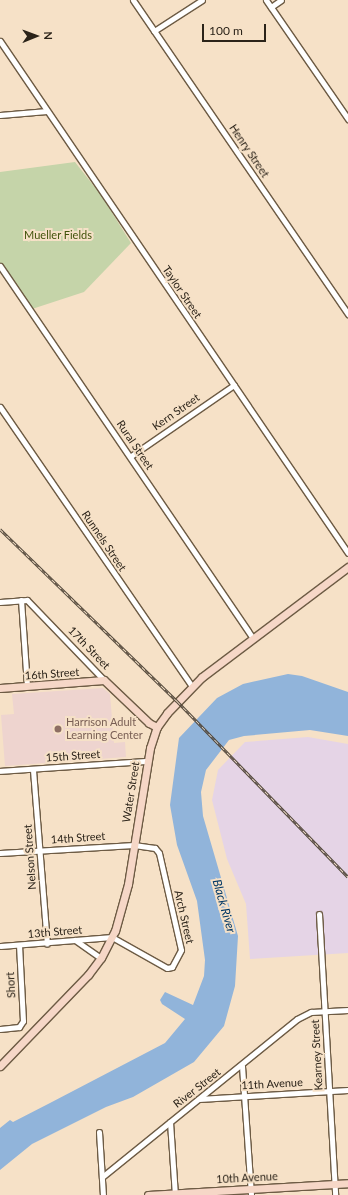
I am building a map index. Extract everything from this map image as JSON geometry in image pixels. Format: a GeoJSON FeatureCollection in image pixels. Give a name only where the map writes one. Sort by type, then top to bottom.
{"type":"FeatureCollection","features":[{"type":"Feature","properties":{"kind":"street","name":"Henry Street"},"geometry":{"type":"LineString","coordinates":[[133,0],[348,314]]}},
{"type":"Feature","properties":{"kind":"street"},"geometry":{"type":"LineString","coordinates":[[154,32],[202,0]]}},
{"type":"Feature","properties":{"kind":"street"},"geometry":{"type":"LineString","coordinates":[[266,0],[348,119]]}},
{"type":"Feature","properties":{"kind":"street"},"geometry":{"type":"LineString","coordinates":[[271,7],[281,0]]}},
{"type":"Feature","properties":{"kind":"street","name":"Taylor Street"},"geometry":{"type":"LineString","coordinates":[[0,41],[348,553]]}},
{"type":"Feature","properties":{"kind":"street"},"geometry":{"type":"LineString","coordinates":[[0,115],[47,111]]}},
{"type":"Feature","properties":{"kind":"street","name":"Rural Street"},"geometry":{"type":"LineString","coordinates":[[0,266],[131,456],[252,637]]}},
{"type":"Feature","properties":{"kind":"street","name":"Kern Street"},"geometry":{"type":"LineString","coordinates":[[131,456],[234,385]]}},
{"type":"Feature","properties":{"kind":"street","name":"Runnels Street"},"geometry":{"type":"LineString","coordinates":[[0,407],[192,686]]}},
{"type":"Feature","properties":{"kind":"street","name":"Water Street"},"geometry":{"type":"LineString","coordinates":[[0,1066],[88,975],[101,958],[112,937],[122,910],[147,761],[157,727],[192,686],[252,637],[348,567]]}},
{"type":"Feature","properties":{"kind":"street"},"geometry":{"type":"LineString","coordinates":[[0,602],[20,600],[27,686]]}},
{"type":"Feature","properties":{"kind":"street","name":"17th Street"},"geometry":{"type":"LineString","coordinates":[[20,600],[29,602],[104,680],[149,723],[157,727]]}},
{"type":"Feature","properties":{"kind":"street","name":"16th Street"},"geometry":{"type":"LineString","coordinates":[[0,688],[104,680]]}},
{"type":"Feature","properties":{"kind":"street","name":"15th Street"},"geometry":{"type":"LineString","coordinates":[[0,771],[33,770],[147,761]]}},
{"type":"Feature","properties":{"kind":"street","name":"Nelson Street"},"geometry":{"type":"LineString","coordinates":[[33,770],[47,943]]}},
{"type":"Feature","properties":{"kind":"street","name":"14th Street"},"geometry":{"type":"LineString","coordinates":[[0,853],[134,844]]}},
{"type":"Feature","properties":{"kind":"street","name":"Arch Street"},"geometry":{"type":"LineString","coordinates":[[112,937],[165,968],[172,967],[181,952],[158,850],[134,844]]}},
{"type":"Feature","properties":{"kind":"street","name":"Kearney Street"},"geometry":{"type":"LineString","coordinates":[[319,914],[335,1195]]}},
{"type":"Feature","properties":{"kind":"street","name":"13th Street"},"geometry":{"type":"LineString","coordinates":[[0,946],[112,937]]}},
{"type":"Feature","properties":{"kind":"street"},"geometry":{"type":"LineString","coordinates":[[75,940],[101,958]]}},
{"type":"Feature","properties":{"kind":"street","name":"Short"},"geometry":{"type":"LineString","coordinates":[[0,1029],[22,1025],[19,945]]}},
{"type":"Feature","properties":{"kind":"street"},"geometry":{"type":"LineString","coordinates":[[324,1011],[348,1010]]}},
{"type":"Feature","properties":{"kind":"street","name":"River Street"},"geometry":{"type":"LineString","coordinates":[[102,1177],[198,1099],[242,1066],[304,1014],[324,1011]]}},
{"type":"Feature","properties":{"kind":"street"},"geometry":{"type":"LineString","coordinates":[[242,1066],[246,1096],[251,1192]]}},
{"type":"Feature","properties":{"kind":"street","name":"11th Avenue"},"geometry":{"type":"LineString","coordinates":[[198,1099],[348,1090]]}},
{"type":"Feature","properties":{"kind":"street"},"geometry":{"type":"LineString","coordinates":[[170,1122],[175,1194]]}},
{"type":"Feature","properties":{"kind":"street"},"geometry":{"type":"LineString","coordinates":[[99,1132],[103,1195]]}},
{"type":"Feature","properties":{"kind":"street","name":"10th Avenue"},"geometry":{"type":"LineString","coordinates":[[148,1195],[251,1192],[348,1183]]}},
{"type":"Feature","properties":{"kind":"shaded area","name":"Harrison Adult Learning Center"},"geometry":{"type":"Polygon","coordinates":[[[103,688],[110,694],[114,743],[125,742],[126,757],[5,766],[1,715],[14,714],[12,694],[103,688]]]}},
{"type":"Feature","properties":{"kind":"shaded area"},"geometry":{"type":"Polygon","coordinates":[[[308,737],[348,744],[348,953],[250,959],[246,904],[227,859],[212,800],[218,770],[245,742],[308,737]]]}},
{"type":"Feature","properties":{"kind":"green space","name":"Mueller Fields"},"geometry":{"type":"Polygon","coordinates":[[[75,162],[101,195],[131,243],[84,292],[32,309],[0,263],[0,172],[75,162]]]}},
{"type":"Feature","properties":{"kind":"water","name":"Black River"},"geometry":{"type":"Polygon","coordinates":[[[288,674],[302,676],[348,692],[348,736],[310,730],[244,736],[229,740],[206,770],[201,792],[203,816],[238,936],[235,986],[224,1026],[194,1062],[133,1097],[106,1107],[32,1144],[0,1170],[0,1128],[10,1120],[13,1122],[165,1043],[185,1019],[162,1004],[160,1000],[165,992],[193,1005],[204,976],[205,960],[197,901],[177,845],[170,805],[179,738],[217,698],[243,684],[288,674]]]}},
{"type":"Feature","properties":{"kind":"railway"},"geometry":{"type":"LineString","coordinates":[[0,529],[177,701],[348,877]]}},
{"type":"Feature","properties":{"kind":"place","name":"Harrison Adult Learning Center"},"geometry":{"type":"Point","coordinates":[58,729]}}]}
